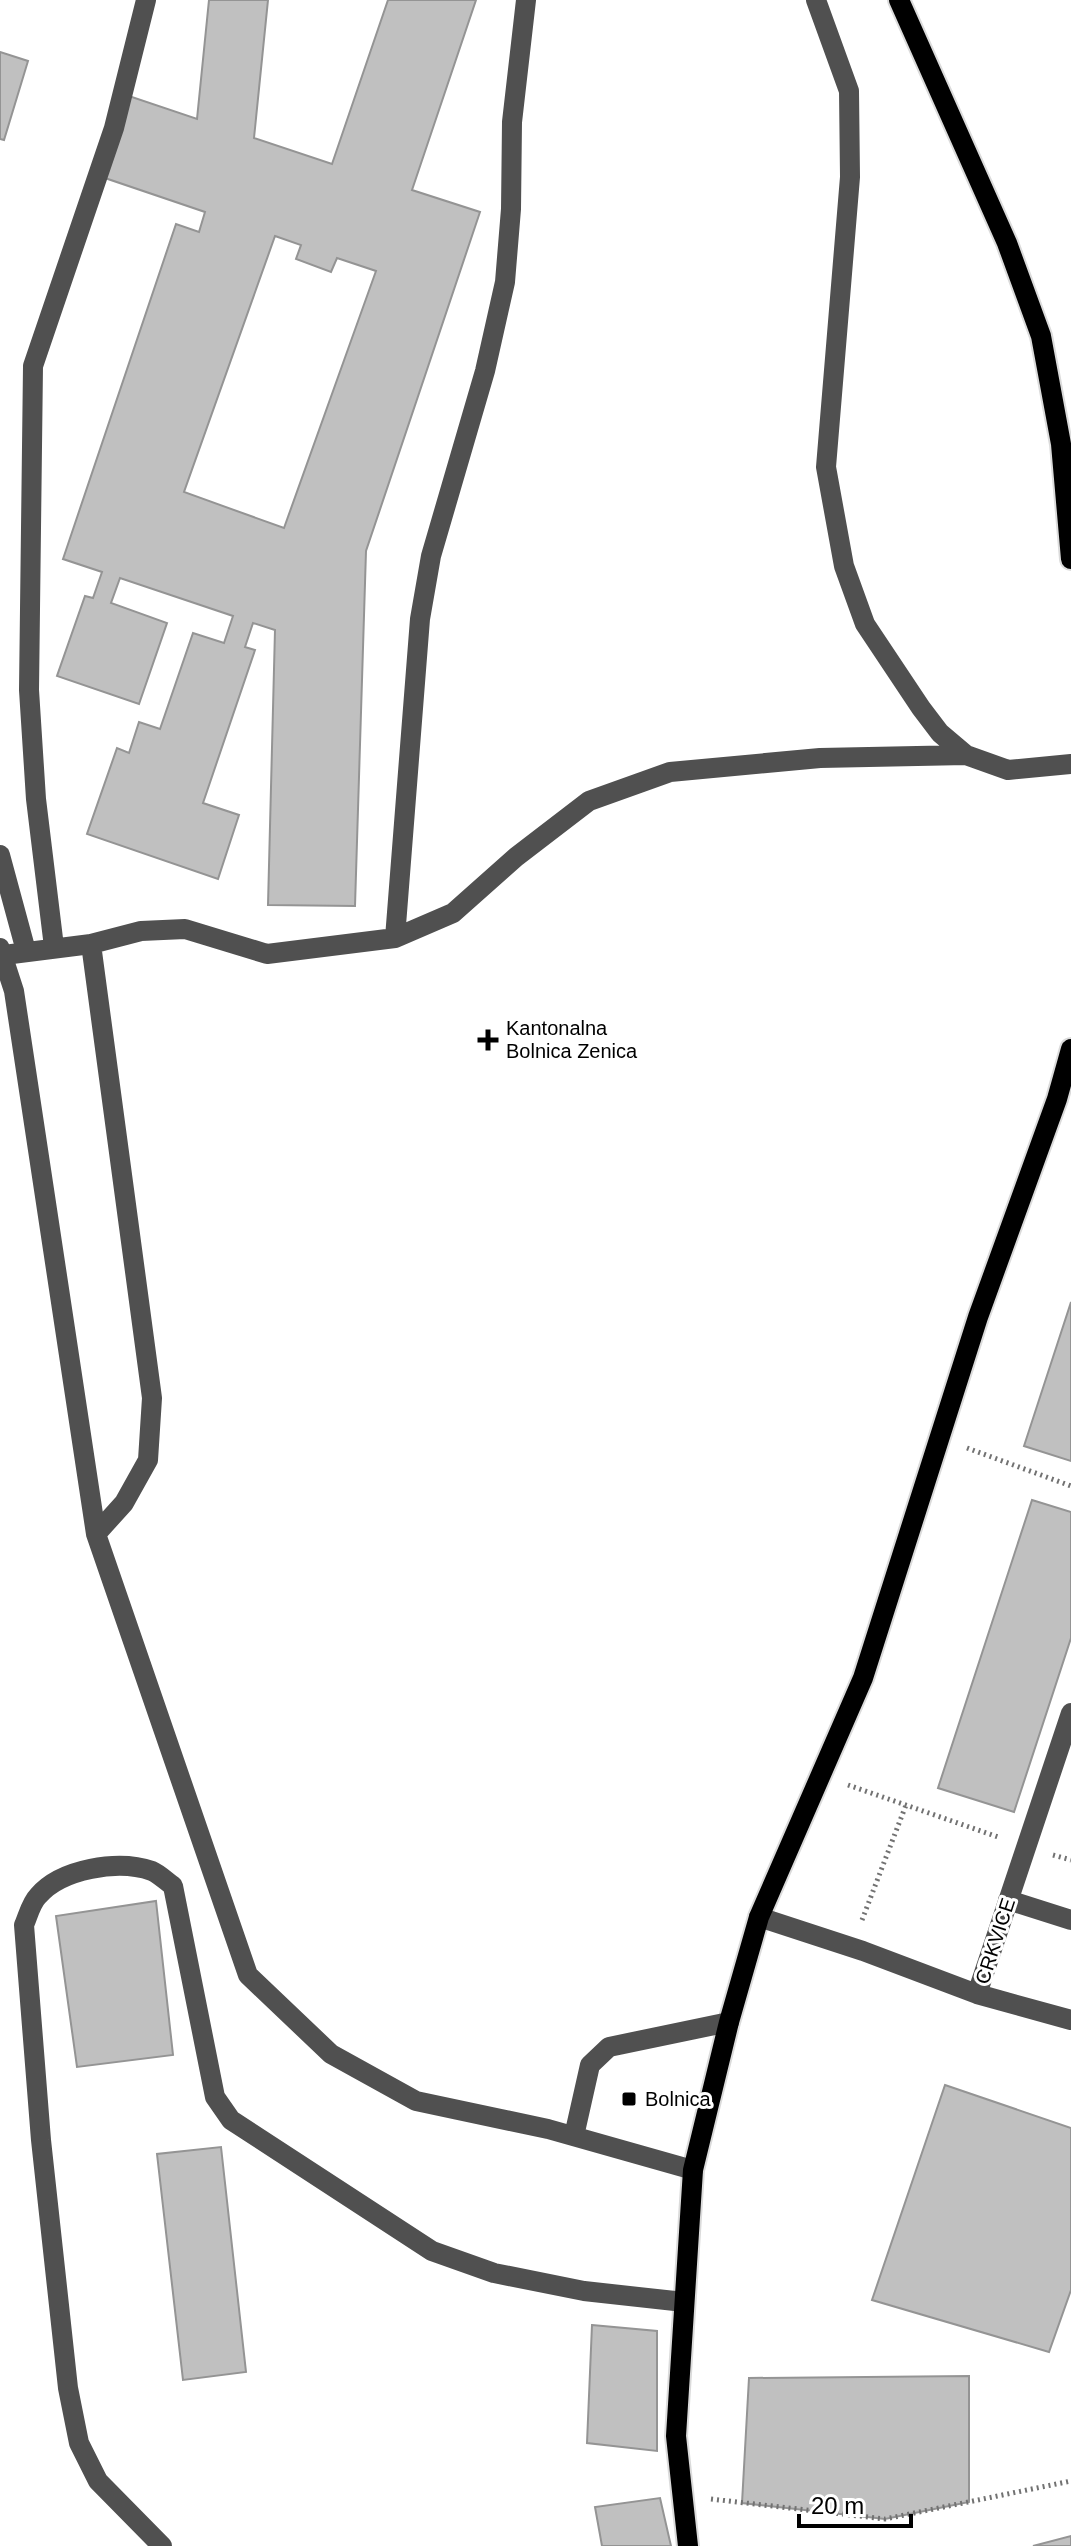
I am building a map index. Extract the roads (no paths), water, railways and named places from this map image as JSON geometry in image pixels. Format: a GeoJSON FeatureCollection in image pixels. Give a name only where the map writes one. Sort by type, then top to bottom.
{"type":"FeatureCollection","features":[{"type":"Feature","properties":{"kind":"main road"},"geometry":{"type":"LineString","coordinates":[[899,0],[1007,243],[1041,336],[1061,444],[1071,559]]}},
{"type":"Feature","properties":{"kind":"main road"},"geometry":{"type":"LineString","coordinates":[[688,2546],[676,2436],[693,2170],[729,2022],[759,1917],[863,1678],[978,1317],[1064,1103],[1071,1049]]}},
{"type":"Feature","properties":{"kind":"lane"},"geometry":{"type":"LineString","coordinates":[[54,947],[36,799],[29,690],[33,366],[114,128],[146,0]]}},
{"type":"Feature","properties":{"kind":"lane"},"geometry":{"type":"LineString","coordinates":[[395,938],[420,619],[431,556],[485,371],[505,282],[513,109],[526,0]]}},
{"type":"Feature","properties":{"kind":"lane"},"geometry":{"type":"LineString","coordinates":[[816,0],[849,91],[850,177],[826,467],[844,566],[865,624],[940,733],[966,755],[1008,770],[1071,764]]}},
{"type":"Feature","properties":{"kind":"lane"},"geometry":{"type":"LineString","coordinates":[[693,2170],[574,2136],[416,2101],[331,2054],[248,1975],[96,1534],[14,991],[2,951],[91,944],[141,931],[185,929],[267,954],[395,938],[453,913],[516,857],[589,801],[670,772],[820,758],[966,755]]}},
{"type":"Feature","properties":{"kind":"lane"},"geometry":{"type":"LineString","coordinates":[[0,855],[26,951]]}},
{"type":"Feature","properties":{"kind":"lane"},"geometry":{"type":"LineString","coordinates":[[91,944],[152,1398],[148,1460],[124,1503],[96,1534]]}},
{"type":"Feature","properties":{"kind":"lane","name":"CRKVICE"},"geometry":{"type":"LineString","coordinates":[[759,1917],[977,1994],[1071,1713]]}},
{"type":"Feature","properties":{"kind":"lane"},"geometry":{"type":"LineString","coordinates":[[162,2546],[98,2481],[79,2443],[68,2388],[41,2140],[24,1925],[37,1897],[60,1879],[89,1870],[122,1867],[153,1871],[173,1886],[215,2097],[231,2120],[432,2251],[494,2273],[554,2285],[684,2302]]}},
{"type":"Feature","properties":{"kind":"lane"},"geometry":{"type":"LineString","coordinates":[[1008,1900],[1071,1920]]}},
{"type":"Feature","properties":{"kind":"lane"},"geometry":{"type":"LineString","coordinates":[[977,1994],[1071,2020]]}},
{"type":"Feature","properties":{"kind":"lane"},"geometry":{"type":"LineString","coordinates":[[574,2136],[590,2065],[609,2047],[729,2022]]}},
{"type":"Feature","properties":{"kind":"place","name":"Kantonalna Bolnica Zenica"},"geometry":{"type":"Point","coordinates":[488,1040]}},
{"type":"Feature","properties":{"kind":"place","name":"Bolnica"},"geometry":{"type":"Point","coordinates":[629,2099]}}]}
